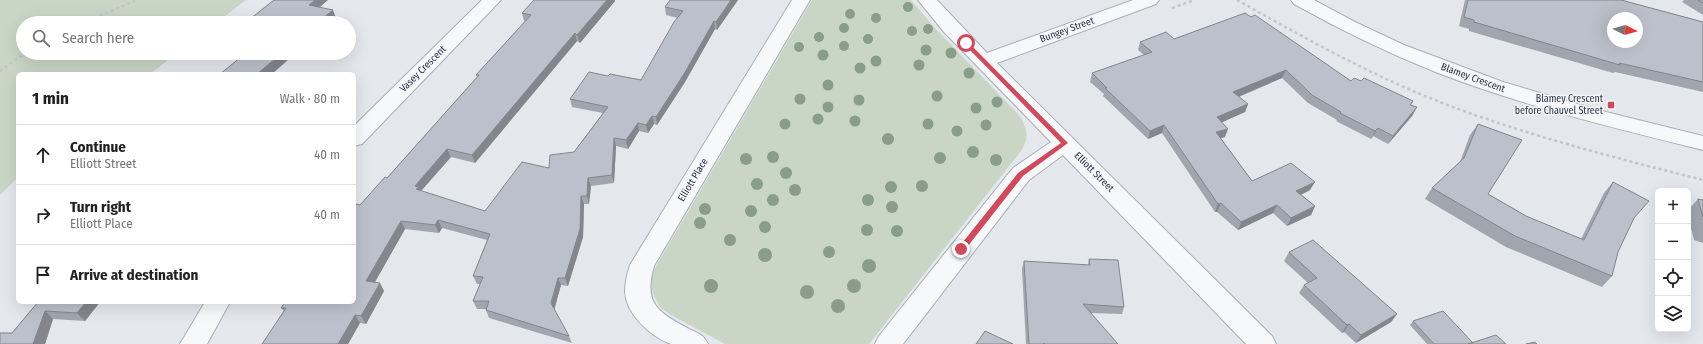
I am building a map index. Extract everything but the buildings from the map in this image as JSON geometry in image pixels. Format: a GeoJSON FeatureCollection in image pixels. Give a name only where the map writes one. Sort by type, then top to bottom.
{"type":"FeatureCollection","features":[{"type":"Feature","properties":{"kind":"street","name":"Vasey Crescent"},"geometry":{"type":"LineString","coordinates":[[356,137],[492,0]]}},
{"type":"Feature","properties":{"kind":"street","name":"Elliott Place"},"geometry":{"type":"LineString","coordinates":[[695,344],[664,327],[648,315],[640,305],[636,294],[637,278],[642,265],[801,0]]}},
{"type":"Feature","properties":{"kind":"street","name":"Elliott Street"},"geometry":{"type":"LineString","coordinates":[[927,0],[951,28],[983,61],[1263,344]]}},
{"type":"Feature","properties":{"kind":"street","name":"Bungey Street"},"geometry":{"type":"LineString","coordinates":[[983,61],[1150,0]]}},
{"type":"Feature","properties":{"kind":"street","name":"Blamey Crescent"},"geometry":{"type":"LineString","coordinates":[[1300,0],[1344,24],[1398,49],[1481,82],[1569,110],[1703,143]]}},
{"type":"Feature","properties":{"kind":"street"},"geometry":{"type":"LineString","coordinates":[[888,344],[1021,174],[1065,143]]}},
{"type":"Feature","properties":{"kind":"street"},"geometry":{"type":"LineString","coordinates":[[193,344],[217,304]]}},
{"type":"Feature","properties":{"kind":"path"},"geometry":{"type":"LineString","coordinates":[[99,16],[137,0]]}},
{"type":"Feature","properties":{"kind":"path"},"geometry":{"type":"LineString","coordinates":[[1237,0],[1340,58],[1444,104],[1540,137],[1703,180]]}},
{"type":"Feature","properties":{"kind":"path"},"geometry":{"type":"LineString","coordinates":[[0,71],[16,59]]}},
{"type":"Feature","properties":{"kind":"green space"},"geometry":{"type":"Polygon","coordinates":[[[0,0],[246,0],[225,16],[16,16],[16,60],[168,60],[153,72],[16,72],[16,179],[0,195],[0,0]]]}},
{"type":"Feature","properties":{"kind":"green space"},"geometry":{"type":"Polygon","coordinates":[[[812,0],[911,0],[934,27],[1018,114],[1024,123],[1026,141],[1021,151],[869,344],[725,344],[671,315],[660,307],[653,293],[651,281],[652,273],[812,0]]]}},
{"type":"Feature","properties":{"kind":"place","name":"Blamey Crescent before Chauvel Street"},"geometry":{"type":"Point","coordinates":[1611,105]}},
{"type":"Feature","properties":{"kind":"route"},"geometry":{"type":"LineString","coordinates":[[961,249],[1021,174],[1043,157],[1065,143],[966,43]]}}]}
